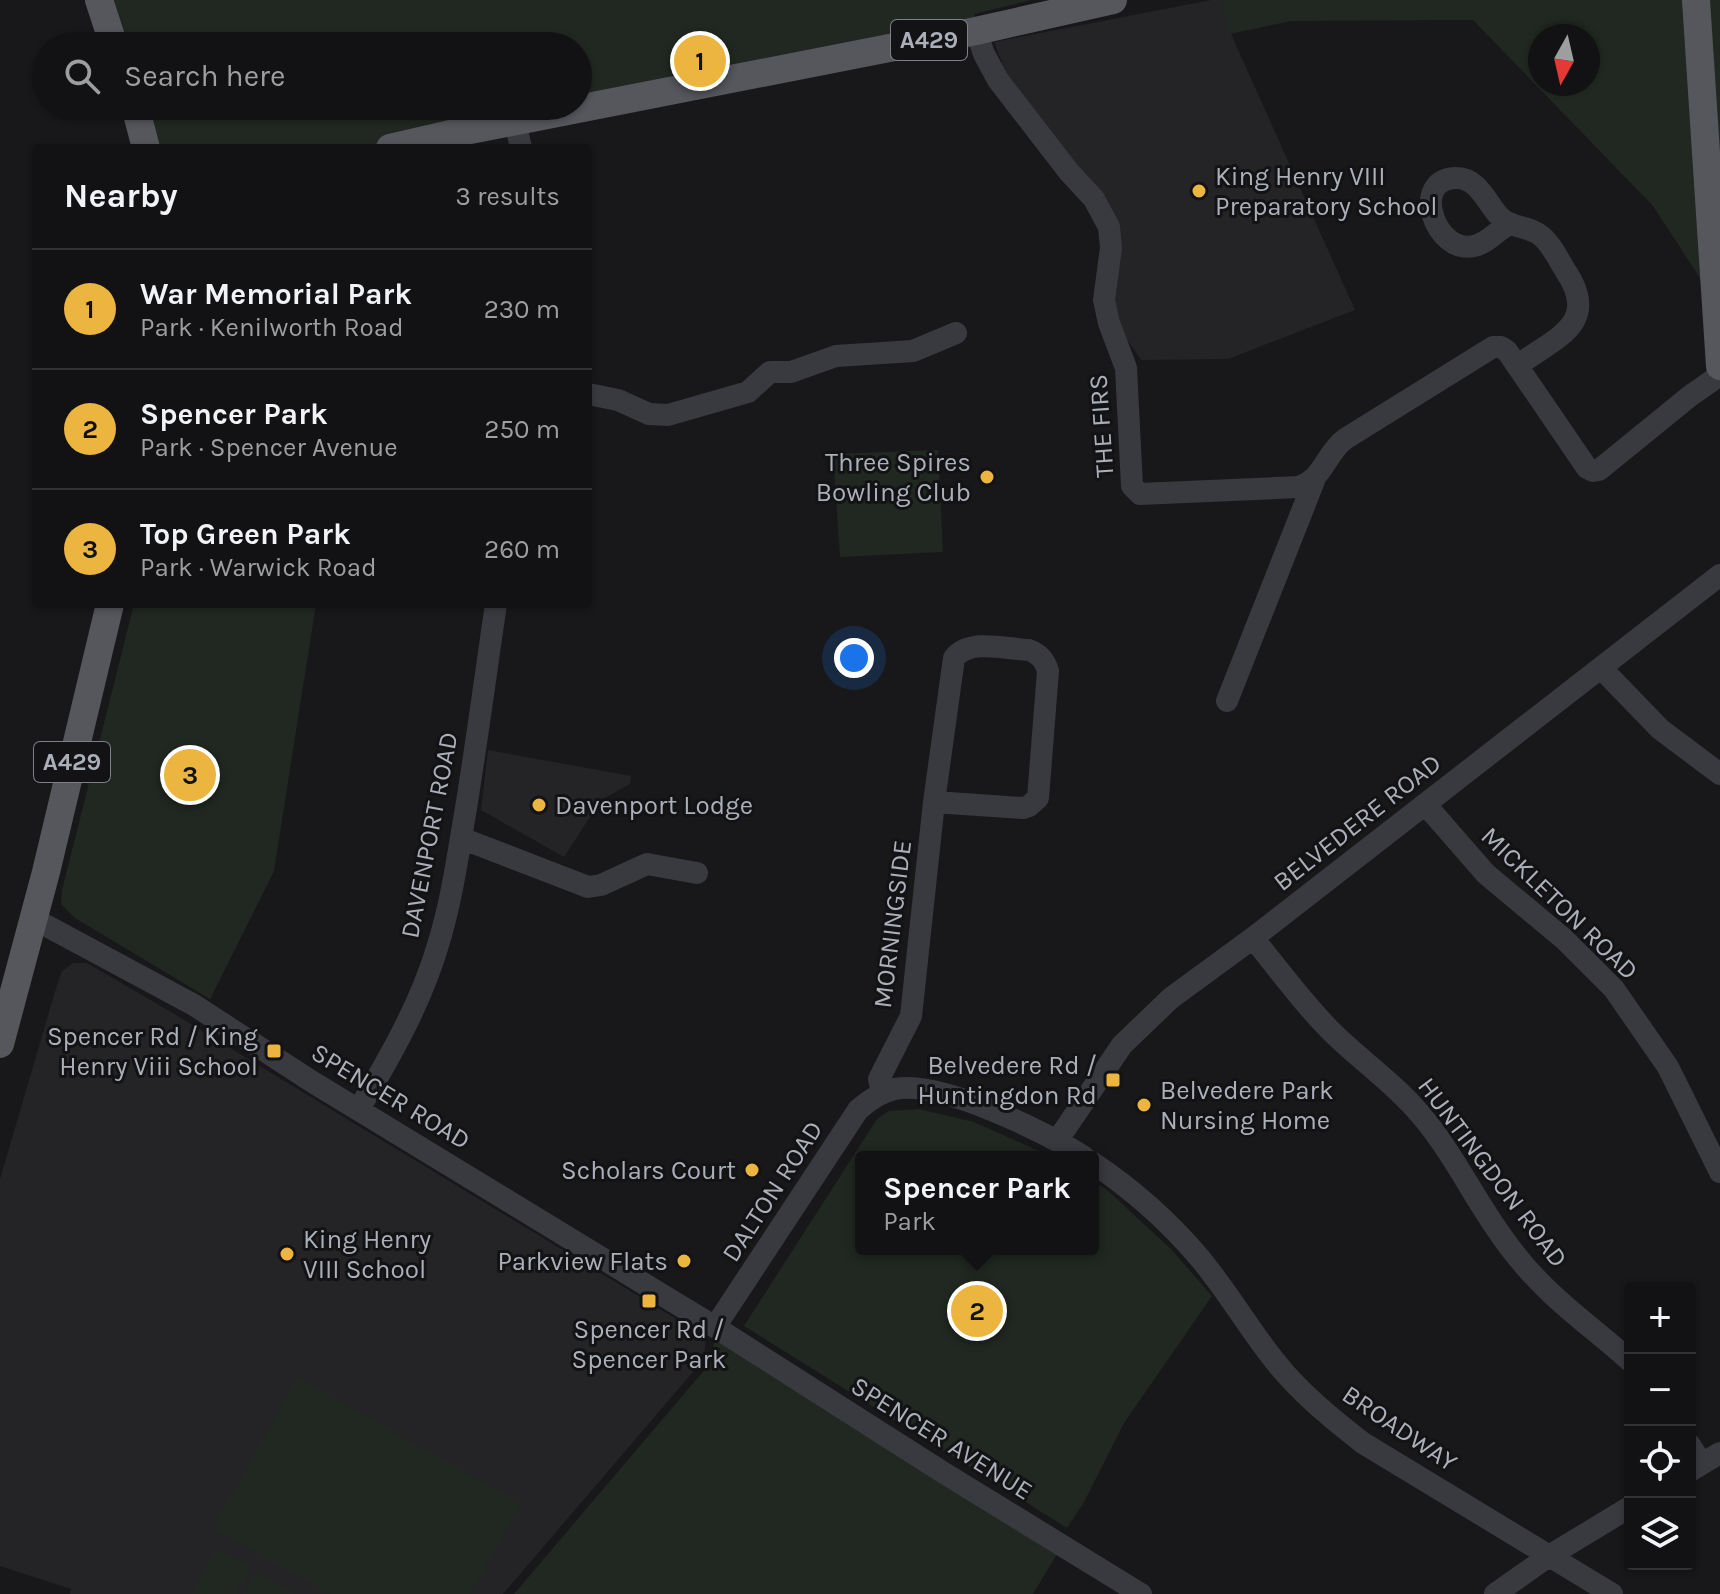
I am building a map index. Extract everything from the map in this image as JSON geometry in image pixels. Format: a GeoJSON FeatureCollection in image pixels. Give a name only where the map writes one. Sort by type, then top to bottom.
{"type":"FeatureCollection","features":[{"type":"Feature","properties":{"kind":"main road"},"geometry":{"type":"LineString","coordinates":[[99,0],[109,32]]}},
{"type":"Feature","properties":{"kind":"main road","name":"A429"},"geometry":{"type":"LineString","coordinates":[[592,118],[1113,0]]}},
{"type":"Feature","properties":{"kind":"main road"},"geometry":{"type":"LineString","coordinates":[[1696,0],[1720,366]]}},
{"type":"Feature","properties":{"kind":"main road"},"geometry":{"type":"LineString","coordinates":[[139,120],[145,144]]}},
{"type":"Feature","properties":{"kind":"main road","name":"A429"},"geometry":{"type":"LineString","coordinates":[[429,144],[518,135],[584,120]]}},
{"type":"Feature","properties":{"kind":"main road","name":"A429"},"geometry":{"type":"LineString","coordinates":[[0,1044],[34,919],[109,608]]}},
{"type":"Feature","properties":{"kind":"street","name":"THE FIRS"},"geometry":{"type":"LineString","coordinates":[[976,31],[998,80],[1107,219],[1111,248],[1104,300],[1126,368],[1134,489],[1144,495],[1203,493],[1298,487],[1314,481]]}},
{"type":"Feature","properties":{"kind":"street"},"geometry":{"type":"LineString","coordinates":[[1511,224],[1527,228],[1544,239],[1574,283],[1580,303],[1572,325],[1518,365]]}},
{"type":"Feature","properties":{"kind":"street"},"geometry":{"type":"LineString","coordinates":[[592,395],[618,400],[649,414],[668,415],[748,392],[770,372],[791,372],[836,356],[913,351],[956,333]]}},
{"type":"Feature","properties":{"kind":"street"},"geometry":{"type":"LineString","coordinates":[[1227,701],[1314,481],[1340,443],[1493,347],[1505,348],[1587,468],[1599,470],[1720,375]]}},
{"type":"Feature","properties":{"kind":"street","name":"BELVEDERE ROAD"},"geometry":{"type":"LineString","coordinates":[[1057,1141],[1122,1045],[1171,998],[1253,938],[1720,575]]}},
{"type":"Feature","properties":{"kind":"street","name":"DAVENPORT ROAD"},"geometry":{"type":"LineString","coordinates":[[359,1109],[420,996],[438,947],[461,838],[495,608]]}},
{"type":"Feature","properties":{"kind":"street","name":"MORNINGSIDE"},"geometry":{"type":"LineString","coordinates":[[882,1093],[879,1079],[911,1016],[934,802],[954,658],[960,650],[974,647],[1036,653],[1046,663],[1048,671],[1038,798],[1023,808],[934,802]]}},
{"type":"Feature","properties":{"kind":"street"},"geometry":{"type":"LineString","coordinates":[[1602,669],[1660,729],[1720,774]]}},
{"type":"Feature","properties":{"kind":"street","name":"MICKLETON ROAD"},"geometry":{"type":"LineString","coordinates":[[1425,804],[1486,874],[1564,939],[1614,989],[1668,1067],[1720,1172]]}},
{"type":"Feature","properties":{"kind":"street"},"geometry":{"type":"LineString","coordinates":[[461,838],[588,887],[601,885],[647,864],[697,873]]}},
{"type":"Feature","properties":{"kind":"street","name":"SPENCER ROAD"},"geometry":{"type":"LineString","coordinates":[[34,919],[194,1005],[715,1327]]}},
{"type":"Feature","properties":{"kind":"street","name":"HUNTINGDON ROAD"},"geometry":{"type":"LineString","coordinates":[[1253,938],[1320,1019],[1426,1121],[1482,1209],[1538,1281],[1560,1304],[1624,1356]]}},
{"type":"Feature","properties":{"kind":"street"},"geometry":{"type":"LineString","coordinates":[[882,1093],[897,1088],[945,1096],[1002,1115],[1074,1151]]}},
{"type":"Feature","properties":{"kind":"street","name":"DALTON ROAD"},"geometry":{"type":"LineString","coordinates":[[715,1327],[858,1110],[882,1093]]}},
{"type":"Feature","properties":{"kind":"street","name":"BROADWAY"},"geometry":{"type":"LineString","coordinates":[[1099,1167],[1129,1189],[1179,1235],[1223,1288],[1276,1363],[1317,1406],[1363,1443],[1612,1594]]}},
{"type":"Feature","properties":{"kind":"street","name":"SPENCER AVENUE"},"geometry":{"type":"LineString","coordinates":[[715,1327],[1141,1594]]}},
{"type":"Feature","properties":{"kind":"street"},"geometry":{"type":"LineString","coordinates":[[1495,1594],[1549,1556],[1624,1511]]}},
{"type":"Feature","properties":{"kind":"shaded area"},"geometry":{"type":"Polygon","coordinates":[[[99,0],[1032,0],[974,14],[976,31],[592,108],[592,32],[109,32],[99,0]]]}},
{"type":"Feature","properties":{"kind":"shaded area","name":"King Henry VIII Preparatory School"},"geometry":{"type":"Polygon","coordinates":[[[1221,0],[1231,34],[1355,310],[1228,359],[1141,360],[1121,331],[1113,293],[1117,256],[1011,86],[994,42],[1221,0]]]}},
{"type":"Feature","properties":{"kind":"shaded area"},"geometry":{"type":"Polygon","coordinates":[[[1221,0],[1720,0],[1720,300],[1715,307],[1653,206],[1547,96],[1600,96],[1600,24],[1528,24],[1528,77],[1473,20],[1291,21],[1230,34],[1221,0]]]}},
{"type":"Feature","properties":{"kind":"shaded area"},"geometry":{"type":"Polygon","coordinates":[[[139,120],[530,120],[410,144],[145,144],[139,120]]]}},
{"type":"Feature","properties":{"kind":"shaded area"},"geometry":{"type":"Polygon","coordinates":[[[938,450],[943,552],[840,557],[833,454],[938,450]]]}},
{"type":"Feature","properties":{"kind":"shaded area"},"geometry":{"type":"Polygon","coordinates":[[[133,608],[315,608],[274,871],[210,999],[75,918],[61,904],[133,608]]]}},
{"type":"Feature","properties":{"kind":"shaded area","name":"Davenport Lodge"},"geometry":{"type":"Polygon","coordinates":[[[488,750],[631,776],[630,784],[601,800],[564,857],[481,810],[488,750]]]}},
{"type":"Feature","properties":{"kind":"shaded area","name":"King Henry VIII School"},"geometry":{"type":"Polygon","coordinates":[[[73,963],[87,963],[171,1012],[706,1337],[704,1359],[503,1594],[70,1594],[71,1589],[0,1566],[0,1179],[57,985],[62,971],[73,963]]]}},
{"type":"Feature","properties":{"kind":"shaded area"},"geometry":{"type":"Polygon","coordinates":[[[919,1109],[974,1122],[1039,1151],[856,1151],[877,1119],[889,1111],[919,1109]]]}},
{"type":"Feature","properties":{"kind":"shaded area"},"geometry":{"type":"Polygon","coordinates":[[[855,1153],[855,1255],[1099,1255],[1099,1185],[1172,1250],[1212,1296],[1124,1423],[1084,1502],[1067,1528],[744,1326],[855,1153]]]}},
{"type":"Feature","properties":{"kind":"shaded area"},"geometry":{"type":"Polygon","coordinates":[[[715,1327],[1062,1546],[1033,1594],[514,1594],[712,1361],[715,1327]]]}},
{"type":"Feature","properties":{"kind":"shaded area"},"geometry":{"type":"Polygon","coordinates":[[[298,1378],[521,1504],[470,1594],[330,1594],[213,1528],[298,1378]]]}},
{"type":"Feature","properties":{"kind":"shaded area"},"geometry":{"type":"Polygon","coordinates":[[[217,1548],[251,1568],[236,1594],[191,1594],[217,1548]]]}},
{"type":"Feature","properties":{"kind":"shaded area"},"geometry":{"type":"Polygon","coordinates":[[[257,1572],[291,1592],[290,1594],[245,1594],[257,1572]]]}},
{"type":"Feature","properties":{"kind":"place","name":"War Memorial Park"},"geometry":{"type":"Point","coordinates":[700,61]}},
{"type":"Feature","properties":{"kind":"place","name":"King Henry VIII Preparatory School"},"geometry":{"type":"Point","coordinates":[1199,191]}},
{"type":"Feature","properties":{"kind":"place","name":"Three Spires Bowling Club"},"geometry":{"type":"Point","coordinates":[987,477]}},
{"type":"Feature","properties":{"kind":"place","name":"Top Green Park"},"geometry":{"type":"Point","coordinates":[190,775]}},
{"type":"Feature","properties":{"kind":"place","name":"Davenport Lodge"},"geometry":{"type":"Point","coordinates":[539,805]}},
{"type":"Feature","properties":{"kind":"place","name":"Spencer Rd / King Henry Viii School"},"geometry":{"type":"Point","coordinates":[274,1051]}},
{"type":"Feature","properties":{"kind":"place","name":"Belvedere Rd / Huntingdon Rd"},"geometry":{"type":"Point","coordinates":[1113,1080]}},
{"type":"Feature","properties":{"kind":"place","name":"Belvedere Park Nursing Home"},"geometry":{"type":"Point","coordinates":[1144,1105]}},
{"type":"Feature","properties":{"kind":"place","name":"Scholars Court"},"geometry":{"type":"Point","coordinates":[752,1170]}},
{"type":"Feature","properties":{"kind":"place","name":"King Henry VIII School"},"geometry":{"type":"Point","coordinates":[287,1254]}},
{"type":"Feature","properties":{"kind":"place","name":"Parkview Flats"},"geometry":{"type":"Point","coordinates":[684,1261]}},
{"type":"Feature","properties":{"kind":"place","name":"Spencer Rd / Spencer Park"},"geometry":{"type":"Point","coordinates":[649,1301]}},
{"type":"Feature","properties":{"kind":"place","name":"Spencer Park"},"geometry":{"type":"Point","coordinates":[977,1311]}}]}
